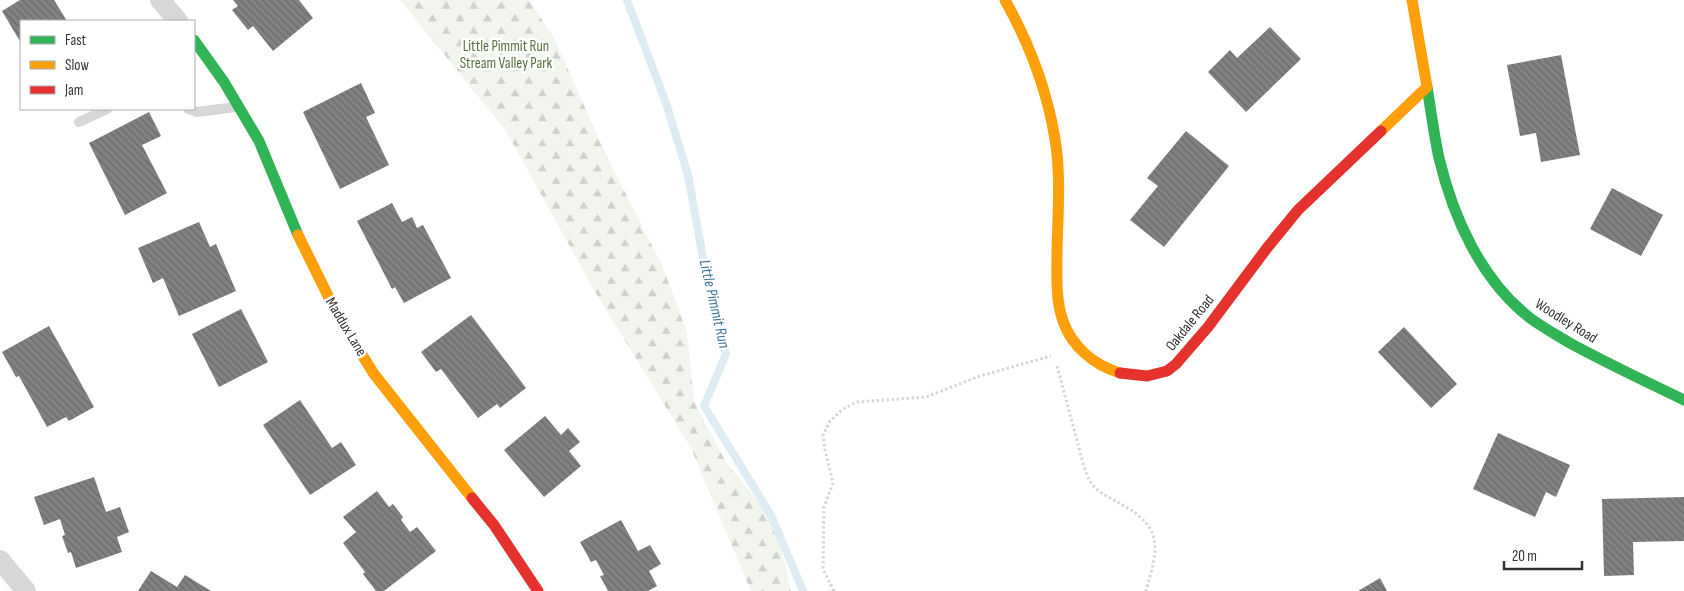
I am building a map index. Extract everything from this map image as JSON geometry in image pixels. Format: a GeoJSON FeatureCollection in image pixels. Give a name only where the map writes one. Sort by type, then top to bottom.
{"type":"FeatureCollection","features":[{"type":"Feature","properties":{"kind":"street"},"geometry":{"type":"LineString","coordinates":[[160,0],[177,20]]}},
{"type":"Feature","properties":{"kind":"street","name":"Oakdale Road"},"geometry":{"type":"LineString","coordinates":[[1005,0],[1028,44],[1046,101],[1055,139],[1059,177],[1058,300],[1062,320],[1073,342],[1092,361],[1115,372],[1139,376],[1159,374],[1174,366],[1196,343],[1255,262],[1298,210],[1427,87]]}},
{"type":"Feature","properties":{"kind":"street"},"geometry":{"type":"LineString","coordinates":[[1412,0],[1427,87]]}},
{"type":"Feature","properties":{"kind":"street","name":"Maddux Lane"},"geometry":{"type":"LineString","coordinates":[[195,41],[224,82],[259,141],[305,251],[338,316],[374,374],[494,525],[538,591]]}},
{"type":"Feature","properties":{"kind":"street","name":"Woodley Road"},"geometry":{"type":"LineString","coordinates":[[1427,87],[1442,169],[1458,218],[1474,252],[1495,284],[1524,314],[1542,326],[1583,351],[1684,400]]}},
{"type":"Feature","properties":{"kind":"street"},"geometry":{"type":"LineString","coordinates":[[0,560],[26,591]]}},
{"type":"Feature","properties":{"kind":"lane"},"geometry":{"type":"LineString","coordinates":[[191,110],[197,112],[238,107]]}},
{"type":"Feature","properties":{"kind":"lane"},"geometry":{"type":"LineString","coordinates":[[79,122],[105,110]]}},
{"type":"Feature","properties":{"kind":"path"},"geometry":{"type":"LineString","coordinates":[[834,591],[823,569],[824,508],[833,483],[823,435],[830,421],[843,410],[857,402],[926,397],[980,376],[1055,356],[1073,342]]}},
{"type":"Feature","properties":{"kind":"path"},"geometry":{"type":"LineString","coordinates":[[1055,356],[1084,464],[1092,484],[1102,493],[1129,508],[1151,529],[1156,550],[1146,591]]}},
{"type":"Feature","properties":{"kind":"green space","name":"Little Pimmit Run Stream Valley Park"},"geometry":{"type":"Polygon","coordinates":[[[400,0],[529,0],[554,38],[607,157],[662,265],[687,332],[694,402],[727,464],[759,502],[776,526],[791,591],[751,591],[691,448],[594,290],[506,131],[400,0]]]}},
{"type":"Feature","properties":{"kind":"building"},"geometry":{"type":"Polygon","coordinates":[[[20,0],[54,0],[66,20],[20,20],[20,41],[2,11],[20,0]]]}},
{"type":"Feature","properties":{"kind":"building"},"geometry":{"type":"Polygon","coordinates":[[[233,0],[299,0],[313,18],[273,51],[253,26],[248,30],[232,10],[238,6],[233,0]]]}},
{"type":"Feature","properties":{"kind":"building"},"geometry":{"type":"Polygon","coordinates":[[[1270,27],[1301,59],[1246,112],[1208,72],[1230,50],[1237,58],[1270,27]]]}},
{"type":"Feature","properties":{"kind":"building"},"geometry":{"type":"Polygon","coordinates":[[[1561,55],[1580,155],[1541,162],[1536,133],[1520,136],[1507,65],[1561,55]]]}},
{"type":"Feature","properties":{"kind":"building"},"geometry":{"type":"Polygon","coordinates":[[[361,83],[375,113],[366,117],[389,165],[340,189],[303,112],[361,83]]]}},
{"type":"Feature","properties":{"kind":"building"},"geometry":{"type":"Polygon","coordinates":[[[149,112],[161,136],[142,145],[167,193],[125,215],[89,143],[149,112]]]}},
{"type":"Feature","properties":{"kind":"building"},"geometry":{"type":"Polygon","coordinates":[[[1186,131],[1229,166],[1164,247],[1130,220],[1158,186],[1147,178],[1186,131]]]}},
{"type":"Feature","properties":{"kind":"building"},"geometry":{"type":"Polygon","coordinates":[[[1612,188],[1663,215],[1641,256],[1590,229],[1612,188]]]}},
{"type":"Feature","properties":{"kind":"building"},"geometry":{"type":"Polygon","coordinates":[[[392,203],[402,222],[412,217],[417,228],[423,225],[451,278],[404,303],[395,287],[392,289],[357,221],[392,203]]]}},
{"type":"Feature","properties":{"kind":"building"},"geometry":{"type":"Polygon","coordinates":[[[199,222],[210,247],[216,244],[236,291],[179,316],[163,278],[153,283],[138,248],[199,222]]]}},
{"type":"Feature","properties":{"kind":"building"},"geometry":{"type":"Polygon","coordinates":[[[241,309],[268,362],[219,387],[192,334],[241,309]]]}},
{"type":"Feature","properties":{"kind":"building"},"geometry":{"type":"Polygon","coordinates":[[[471,315],[526,388],[500,408],[497,404],[478,418],[441,369],[436,372],[421,352],[471,315]]]}},
{"type":"Feature","properties":{"kind":"building"},"geometry":{"type":"Polygon","coordinates":[[[49,326],[94,407],[69,421],[66,417],[47,427],[19,376],[16,377],[2,352],[49,326]]]}},
{"type":"Feature","properties":{"kind":"building"},"geometry":{"type":"Polygon","coordinates":[[[1404,327],[1457,384],[1431,408],[1378,352],[1404,327]]]}},
{"type":"Feature","properties":{"kind":"building"},"geometry":{"type":"Polygon","coordinates":[[[300,400],[332,448],[341,442],[356,465],[310,495],[263,425],[300,400]]]}},
{"type":"Feature","properties":{"kind":"building"},"geometry":{"type":"Polygon","coordinates":[[[545,416],[561,435],[568,428],[580,442],[569,451],[581,466],[544,497],[504,450],[545,416]]]}},
{"type":"Feature","properties":{"kind":"building"},"geometry":{"type":"Polygon","coordinates":[[[1498,433],[1570,465],[1556,497],[1546,492],[1535,517],[1473,489],[1498,433]]]}},
{"type":"Feature","properties":{"kind":"building"},"geometry":{"type":"Polygon","coordinates":[[[94,477],[106,512],[120,507],[129,532],[117,537],[122,552],[76,568],[71,552],[68,553],[62,536],[65,535],[60,519],[44,525],[34,497],[94,477]]]}},
{"type":"Feature","properties":{"kind":"building"},"geometry":{"type":"Polygon","coordinates":[[[377,491],[389,507],[393,504],[403,517],[401,520],[410,532],[417,527],[436,551],[384,591],[376,591],[363,574],[365,572],[343,543],[356,532],[343,517],[377,491]]]}},
{"type":"Feature","properties":{"kind":"building"},"geometry":{"type":"Polygon","coordinates":[[[1684,497],[1684,541],[1633,542],[1634,575],[1604,576],[1602,499],[1684,497]]]}},
{"type":"Feature","properties":{"kind":"building"},"geometry":{"type":"Polygon","coordinates":[[[621,520],[638,551],[650,545],[661,564],[649,571],[657,586],[648,591],[608,591],[600,576],[604,575],[596,560],[591,562],[580,542],[621,520]]]}},
{"type":"Feature","properties":{"kind":"building"},"geometry":{"type":"Polygon","coordinates":[[[151,571],[177,587],[185,575],[211,591],[138,591],[151,571]]]}},
{"type":"Feature","properties":{"kind":"building"},"geometry":{"type":"Polygon","coordinates":[[[1380,578],[1387,591],[1358,591],[1380,578]]]}},
{"type":"Feature","properties":{"kind":"waterway","name":"Little Pimmit Run"},"geometry":{"type":"LineString","coordinates":[[627,0],[666,103],[688,175],[707,280],[726,354],[704,406],[771,515],[803,591]]}},
{"type":"Feature","properties":{"kind":"traffic: fast"},"geometry":{"type":"LineString","coordinates":[[195,41],[224,82],[259,141],[298,235]]}},
{"type":"Feature","properties":{"kind":"traffic: fast"},"geometry":{"type":"LineString","coordinates":[[1427,87],[1439,158],[1452,203],[1471,246],[1497,285],[1530,318],[1568,342],[1684,400]]}},
{"type":"Feature","properties":{"kind":"traffic: slow"},"geometry":{"type":"LineString","coordinates":[[1005,0],[1022,33],[1036,67],[1052,121],[1059,180],[1057,285],[1060,313],[1067,330],[1078,347],[1101,365],[1120,373]]}},
{"type":"Feature","properties":{"kind":"traffic: slow"},"geometry":{"type":"LineString","coordinates":[[1381,131],[1427,87],[1412,0]]}},
{"type":"Feature","properties":{"kind":"traffic: slow"},"geometry":{"type":"LineString","coordinates":[[298,235],[338,316],[374,374],[472,498]]}},
{"type":"Feature","properties":{"kind":"traffic: jam"},"geometry":{"type":"LineString","coordinates":[[1120,373],[1147,376],[1167,371],[1176,364],[1208,327],[1298,210],[1381,131]]}},
{"type":"Feature","properties":{"kind":"traffic: jam"},"geometry":{"type":"LineString","coordinates":[[472,498],[494,525],[538,591]]}}]}
